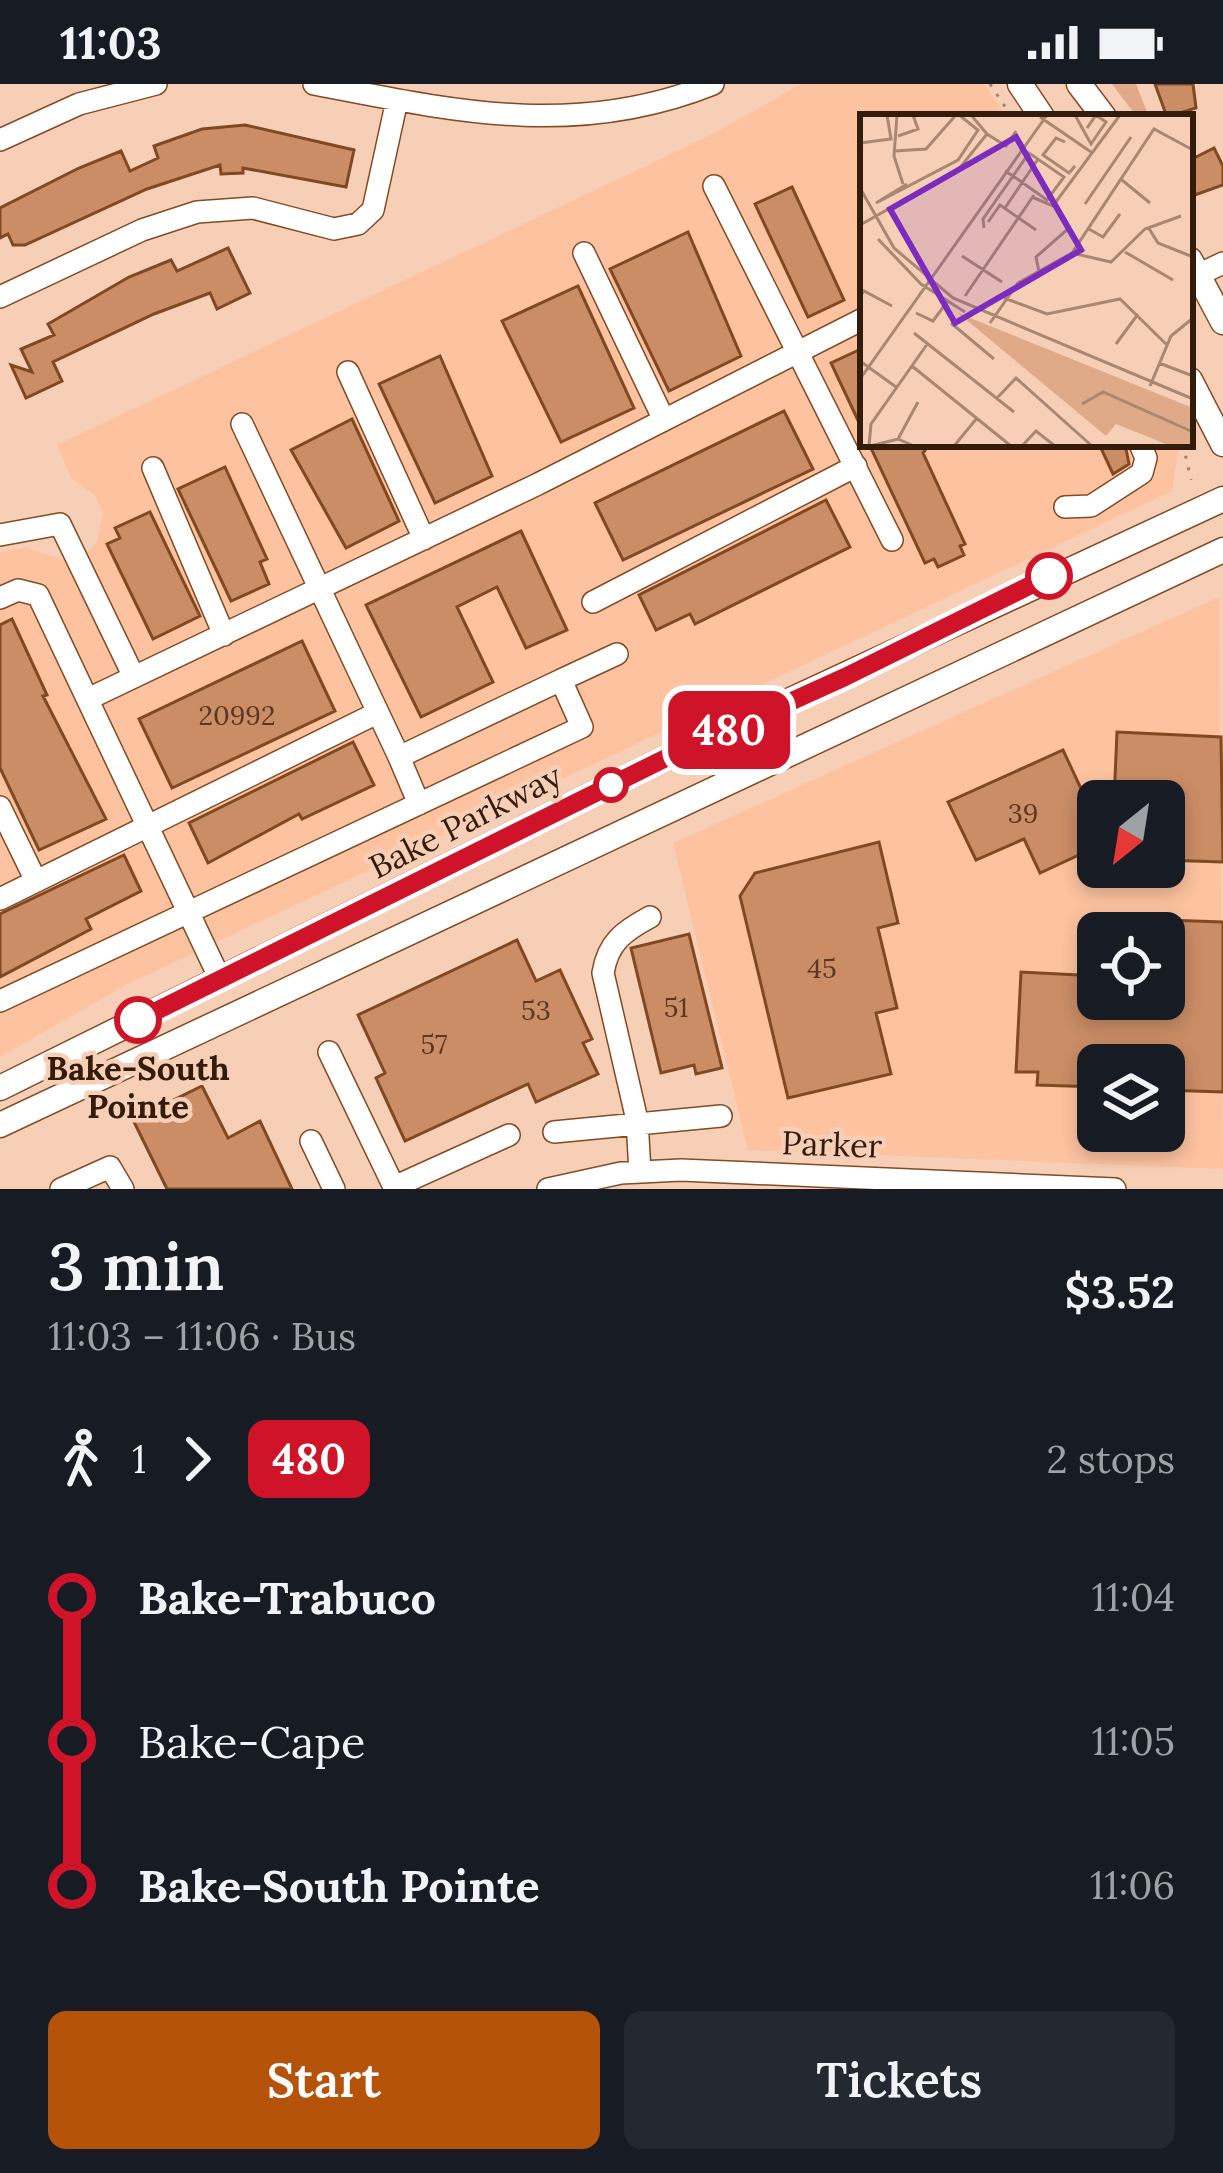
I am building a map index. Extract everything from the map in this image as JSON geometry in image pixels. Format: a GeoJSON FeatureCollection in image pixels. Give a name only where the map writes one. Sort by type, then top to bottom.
{"type":"FeatureCollection","features":[{"type":"Feature","properties":{"kind":"main road"},"geometry":{"type":"LineString","coordinates":[[1020,84],[1040,114]]}},
{"type":"Feature","properties":{"kind":"main road"},"geometry":{"type":"LineString","coordinates":[[1079,84],[1102,114]]}},
{"type":"Feature","properties":{"kind":"main road"},"geometry":{"type":"LineString","coordinates":[[1194,268],[1223,322]]}},
{"type":"Feature","properties":{"kind":"main road"},"geometry":{"type":"LineString","coordinates":[[1193,386],[1223,444]]}},
{"type":"Feature","properties":{"kind":"main road","name":"Bake Parkway"},"geometry":{"type":"LineString","coordinates":[[0,1088],[666,758],[1223,499]]}},
{"type":"Feature","properties":{"kind":"main road"},"geometry":{"type":"LineString","coordinates":[[0,1125],[1223,550]]}},
{"type":"Feature","properties":{"kind":"street"},"geometry":{"type":"LineString","coordinates":[[0,140],[74,94],[156,84]]}},
{"type":"Feature","properties":{"kind":"street"},"geometry":{"type":"LineString","coordinates":[[314,84],[503,118],[599,116],[713,84]]}},
{"type":"Feature","properties":{"kind":"street"},"geometry":{"type":"LineString","coordinates":[[0,297],[142,230],[196,212],[253,208],[334,229],[358,224],[373,210],[397,100]]}},
{"type":"Feature","properties":{"kind":"street"},"geometry":{"type":"LineString","coordinates":[[714,186],[892,540]]}},
{"type":"Feature","properties":{"kind":"street"},"geometry":{"type":"LineString","coordinates":[[584,254],[664,420]]}},
{"type":"Feature","properties":{"kind":"street"},"geometry":{"type":"LineString","coordinates":[[1194,268],[1223,263]]}},
{"type":"Feature","properties":{"kind":"street"},"geometry":{"type":"LineString","coordinates":[[88,699],[320,590],[860,320]]}},
{"type":"Feature","properties":{"kind":"street"},"geometry":{"type":"LineString","coordinates":[[348,372],[424,539]]}},
{"type":"Feature","properties":{"kind":"street"},"geometry":{"type":"LineString","coordinates":[[242,424],[419,804]]}},
{"type":"Feature","properties":{"kind":"street"},"geometry":{"type":"LineString","coordinates":[[1066,507],[1091,506],[1142,473],[1146,458],[1141,447]]}},
{"type":"Feature","properties":{"kind":"street"},"geometry":{"type":"LineString","coordinates":[[593,602],[856,466]]}},
{"type":"Feature","properties":{"kind":"street"},"geometry":{"type":"LineString","coordinates":[[153,468],[224,635]]}},
{"type":"Feature","properties":{"kind":"street"},"geometry":{"type":"LineString","coordinates":[[0,535],[61,524],[134,677]]}},
{"type":"Feature","properties":{"kind":"street"},"geometry":{"type":"LineString","coordinates":[[0,598],[18,590],[38,595],[220,979]]}},
{"type":"Feature","properties":{"kind":"street"},"geometry":{"type":"LineString","coordinates":[[399,757],[617,654]]}},
{"type":"Feature","properties":{"kind":"street"},"geometry":{"type":"LineString","coordinates":[[0,1001],[582,727],[561,680]]}},
{"type":"Feature","properties":{"kind":"street"},"geometry":{"type":"LineString","coordinates":[[0,899],[377,713]]}},
{"type":"Feature","properties":{"kind":"street"},"geometry":{"type":"LineString","coordinates":[[0,807],[36,881]]}},
{"type":"Feature","properties":{"kind":"street"},"geometry":{"type":"LineString","coordinates":[[640,1172],[637,1120],[603,973],[607,952],[622,932],[650,916]]}},
{"type":"Feature","properties":{"kind":"street"},"geometry":{"type":"LineString","coordinates":[[329,1052],[394,1188],[509,1135]]}},
{"type":"Feature","properties":{"kind":"street"},"geometry":{"type":"LineString","coordinates":[[554,1132],[637,1120],[721,1116]]}},
{"type":"Feature","properties":{"kind":"street"},"geometry":{"type":"LineString","coordinates":[[311,1141],[334,1189]]}},
{"type":"Feature","properties":{"kind":"street"},"geometry":{"type":"LineString","coordinates":[[61,1189],[110,1167],[123,1189]]}},
{"type":"Feature","properties":{"kind":"street","name":"Parker"},"geometry":{"type":"LineString","coordinates":[[548,1189],[640,1172],[1115,1189]]}},
{"type":"Feature","properties":{"kind":"path"},"geometry":{"type":"LineString","coordinates":[[990,84],[1010,114]]}},
{"type":"Feature","properties":{"kind":"path"},"geometry":{"type":"LineString","coordinates":[[1184,447],[1191,480]]}},
{"type":"Feature","properties":{"kind":"shaded area"},"geometry":{"type":"Polygon","coordinates":[[[801,84],[984,84],[1005,114],[860,114],[860,447],[1179,447],[1172,491],[126,985],[0,1057],[0,552],[25,548],[65,560],[85,556],[97,541],[103,513],[95,495],[71,478],[57,445],[715,133],[801,84]]]}},
{"type":"Feature","properties":{"kind":"shaded area"},"geometry":{"type":"Polygon","coordinates":[[[1112,84],[1136,84],[1148,114],[1135,114],[1112,84]]]}},
{"type":"Feature","properties":{"kind":"shaded area"},"geometry":{"type":"Polygon","coordinates":[[[1219,597],[1223,1169],[748,1150],[673,843],[1219,597]]]}},
{"type":"Feature","properties":{"kind":"building"},"geometry":{"type":"Polygon","coordinates":[[[1155,84],[1193,84],[1196,108],[1166,114],[1155,84]]]}},
{"type":"Feature","properties":{"kind":"building"},"geometry":{"type":"Polygon","coordinates":[[[245,125],[354,150],[346,187],[243,168],[243,173],[221,174],[220,165],[147,189],[25,245],[13,245],[8,234],[0,238],[0,208],[79,168],[121,151],[130,171],[158,158],[154,146],[202,129],[245,125]]]}},
{"type":"Feature","properties":{"kind":"building"},"geometry":{"type":"Polygon","coordinates":[[[1214,148],[1223,166],[1223,185],[1195,195],[1193,158],[1214,148]]]}},
{"type":"Feature","properties":{"kind":"building"},"geometry":{"type":"Polygon","coordinates":[[[792,187],[844,300],[808,317],[755,204],[792,187]]]}},
{"type":"Feature","properties":{"kind":"building"},"geometry":{"type":"Polygon","coordinates":[[[688,232],[741,356],[669,391],[610,269],[688,232]]]}},
{"type":"Feature","properties":{"kind":"building"},"geometry":{"type":"Polygon","coordinates":[[[228,248],[250,293],[217,309],[210,293],[154,314],[53,362],[62,381],[26,398],[11,365],[32,372],[21,349],[54,335],[48,324],[129,277],[171,260],[177,271],[228,248]]]}},
{"type":"Feature","properties":{"kind":"building"},"geometry":{"type":"Polygon","coordinates":[[[578,286],[634,408],[561,442],[502,321],[578,286]]]}},
{"type":"Feature","properties":{"kind":"building"},"geometry":{"type":"Polygon","coordinates":[[[860,349],[860,425],[831,363],[860,349]]]}},
{"type":"Feature","properties":{"kind":"building"},"geometry":{"type":"Polygon","coordinates":[[[440,356],[492,476],[435,503],[379,384],[440,356]]]}},
{"type":"Feature","properties":{"kind":"building"},"geometry":{"type":"Polygon","coordinates":[[[784,411],[813,469],[623,560],[595,503],[784,411]]]}},
{"type":"Feature","properties":{"kind":"building"},"geometry":{"type":"Polygon","coordinates":[[[352,419],[399,521],[346,548],[291,450],[352,419]]]}},
{"type":"Feature","properties":{"kind":"building"},"geometry":{"type":"Polygon","coordinates":[[[870,447],[928,447],[923,453],[965,544],[960,546],[964,555],[938,567],[934,559],[925,563],[870,447]]]}},
{"type":"Feature","properties":{"kind":"building"},"geometry":{"type":"Polygon","coordinates":[[[1100,447],[1126,447],[1129,464],[1113,474],[1100,447]]]}},
{"type":"Feature","properties":{"kind":"building"},"geometry":{"type":"Polygon","coordinates":[[[225,467],[267,559],[260,562],[269,584],[231,601],[178,489],[225,467]]]}},
{"type":"Feature","properties":{"kind":"building"},"geometry":{"type":"Polygon","coordinates":[[[826,500],[850,547],[695,624],[690,614],[656,630],[639,595],[826,500]]]}},
{"type":"Feature","properties":{"kind":"building"},"geometry":{"type":"Polygon","coordinates":[[[150,512],[200,616],[153,639],[107,544],[120,538],[115,528],[150,512]]]}},
{"type":"Feature","properties":{"kind":"building"},"geometry":{"type":"Polygon","coordinates":[[[521,531],[567,630],[526,648],[497,587],[457,607],[493,682],[421,717],[366,605],[521,531]]]}},
{"type":"Feature","properties":{"kind":"building"},"geometry":{"type":"Polygon","coordinates":[[[12,619],[47,695],[43,696],[106,819],[39,850],[0,768],[0,625],[12,619]]]}},
{"type":"Feature","properties":{"kind":"building"},"geometry":{"type":"Polygon","coordinates":[[[302,641],[335,711],[172,788],[139,719],[302,641]]]}},
{"type":"Feature","properties":{"kind":"building"},"geometry":{"type":"Polygon","coordinates":[[[1117,732],[1221,737],[1223,862],[1185,861],[1185,780],[1115,780],[1117,732]]]}},
{"type":"Feature","properties":{"kind":"building"},"geometry":{"type":"Polygon","coordinates":[[[353,742],[374,785],[302,819],[299,814],[208,863],[189,823],[353,742]]]}},
{"type":"Feature","properties":{"kind":"building"},"geometry":{"type":"Polygon","coordinates":[[[1063,750],[1077,780],[1077,856],[1040,873],[1024,839],[976,860],[948,802],[1063,750]]]}},
{"type":"Feature","properties":{"kind":"building"},"geometry":{"type":"Polygon","coordinates":[[[879,842],[898,923],[878,928],[897,1008],[876,1013],[891,1074],[788,1098],[740,896],[755,873],[879,842]]]}},
{"type":"Feature","properties":{"kind":"building"},"geometry":{"type":"Polygon","coordinates":[[[124,855],[141,891],[86,919],[91,929],[0,977],[0,914],[124,855]]]}},
{"type":"Feature","properties":{"kind":"building"},"geometry":{"type":"Polygon","coordinates":[[[1185,921],[1223,922],[1223,1092],[1185,1091],[1185,1044],[1077,1044],[1077,1086],[1037,1085],[1038,1072],[1016,1072],[1021,972],[1077,975],[1077,1020],[1185,1020],[1185,921]]]}},
{"type":"Feature","properties":{"kind":"building"},"geometry":{"type":"Polygon","coordinates":[[[689,934],[722,1068],[696,1074],[694,1065],[661,1073],[631,948],[689,934]]]}},
{"type":"Feature","properties":{"kind":"building"},"geometry":{"type":"Polygon","coordinates":[[[517,940],[536,981],[560,970],[592,1039],[583,1043],[598,1074],[536,1102],[528,1084],[405,1141],[376,1078],[385,1073],[358,1015],[517,940]]]}},
{"type":"Feature","properties":{"kind":"building"},"geometry":{"type":"Polygon","coordinates":[[[202,1086],[228,1138],[260,1121],[292,1189],[167,1189],[133,1120],[202,1086]]]}},
{"type":"Feature","properties":{"kind":"bus line","name":"480"},"geometry":{"type":"LineString","coordinates":[[138,1020],[666,758],[845,677],[1049,576]]}},
{"type":"Feature","properties":{"kind":"place","name":"Bake-South Pointe"},"geometry":{"type":"Point","coordinates":[138,1020]}}]}
